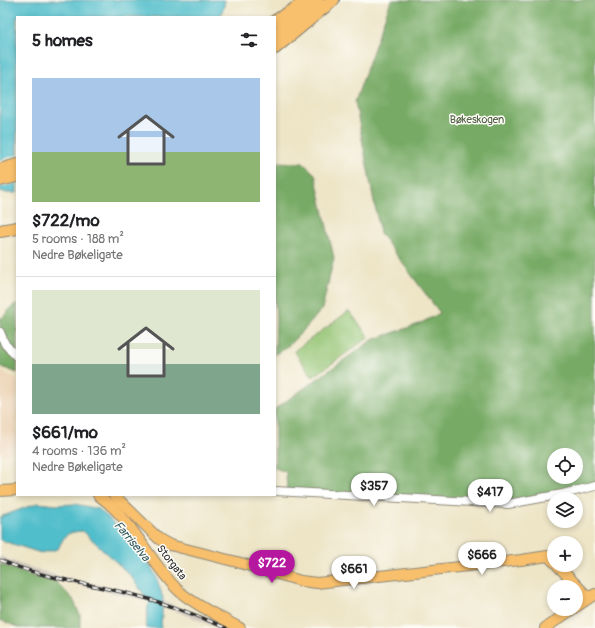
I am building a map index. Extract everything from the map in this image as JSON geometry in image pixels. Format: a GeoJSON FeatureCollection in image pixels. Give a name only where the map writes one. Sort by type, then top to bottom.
{"type":"FeatureCollection","features":[{"type":"Feature","properties":{"kind":"highway"},"geometry":{"type":"LineString","coordinates":[[276,20],[307,1],[316,0]]}},
{"type":"Feature","properties":{"kind":"highway"},"geometry":{"type":"LineString","coordinates":[[276,35],[316,0]]}},
{"type":"Feature","properties":{"kind":"highway"},"geometry":{"type":"LineString","coordinates":[[276,47],[333,0]]}},
{"type":"Feature","properties":{"kind":"highway"},"geometry":{"type":"LineString","coordinates":[[0,170],[16,165]]}},
{"type":"Feature","properties":{"kind":"highway"},"geometry":{"type":"LineString","coordinates":[[0,180],[16,176]]}},
{"type":"Feature","properties":{"kind":"highway"},"geometry":{"type":"LineString","coordinates":[[0,231],[16,228]]}},
{"type":"Feature","properties":{"kind":"highway"},"geometry":{"type":"LineString","coordinates":[[0,237],[16,234]]}},
{"type":"Feature","properties":{"kind":"main road"},"geometry":{"type":"LineString","coordinates":[[0,491],[16,490]]}},
{"type":"Feature","properties":{"kind":"main road","name":"Storgata"},"geometry":{"type":"LineString","coordinates":[[99,496],[111,504],[166,576],[180,591],[193,601],[240,628]]}},
{"type":"Feature","properties":{"kind":"main road"},"geometry":{"type":"LineString","coordinates":[[115,496],[163,542],[176,547],[261,569],[301,582],[317,583],[521,560],[547,559]]}},
{"type":"Feature","properties":{"kind":"main road"},"geometry":{"type":"LineString","coordinates":[[565,572],[592,596],[583,602]]}},
{"type":"Feature","properties":{"kind":"main road"},"geometry":{"type":"LineString","coordinates":[[545,628],[563,616]]}},
{"type":"Feature","properties":{"kind":"street"},"geometry":{"type":"LineString","coordinates":[[0,332],[9,350],[16,356]]}},
{"type":"Feature","properties":{"kind":"street"},"geometry":{"type":"LineString","coordinates":[[276,491],[508,504],[563,494],[595,486]]}},
{"type":"Feature","properties":{"kind":"shaded area"},"geometry":{"type":"Polygon","coordinates":[[[0,371],[16,379],[16,450],[3,456],[0,450],[0,371]]]}},
{"type":"Feature","properties":{"kind":"shaded area"},"geometry":{"type":"Polygon","coordinates":[[[0,556],[19,564],[58,576],[155,598],[230,628],[218,628],[140,599],[31,574],[0,563],[0,556]]]}},
{"type":"Feature","properties":{"kind":"green space","name":"Bøkeskogen"},"geometry":{"type":"Polygon","coordinates":[[[391,0],[595,0],[595,486],[566,492],[547,492],[547,496],[508,504],[287,493],[286,472],[276,468],[276,408],[372,340],[419,324],[440,313],[380,233],[355,102],[391,0]]]}},
{"type":"Feature","properties":{"kind":"green space"},"geometry":{"type":"Polygon","coordinates":[[[276,162],[303,163],[315,174],[334,258],[322,309],[288,346],[276,354],[276,162]]]}},
{"type":"Feature","properties":{"kind":"green space"},"geometry":{"type":"Polygon","coordinates":[[[16,304],[16,373],[0,366],[0,318],[2,318],[16,304]]]}},
{"type":"Feature","properties":{"kind":"green space"},"geometry":{"type":"Polygon","coordinates":[[[349,311],[369,337],[313,377],[294,351],[349,311]]]}},
{"type":"Feature","properties":{"kind":"green space"},"geometry":{"type":"Polygon","coordinates":[[[0,564],[32,576],[56,582],[73,599],[80,615],[80,628],[20,628],[0,620],[0,564]]]}},
{"type":"Feature","properties":{"kind":"water"},"geometry":{"type":"Polygon","coordinates":[[[0,0],[225,0],[220,16],[16,16],[16,193],[0,191],[0,0]]]}},
{"type":"Feature","properties":{"kind":"water"},"geometry":{"type":"Polygon","coordinates":[[[38,503],[56,505],[75,504],[99,509],[113,522],[149,563],[156,576],[163,598],[161,628],[146,628],[148,606],[150,603],[131,576],[83,531],[73,532],[67,535],[58,549],[41,553],[0,540],[0,517],[38,503]]]}},
{"type":"Feature","properties":{"kind":"pier"},"geometry":{"type":"Polygon","coordinates":[[[16,155],[16,183],[0,187],[0,160],[16,155]]]}},
{"type":"Feature","properties":{"kind":"railway"},"geometry":{"type":"LineString","coordinates":[[0,560],[30,571],[60,579],[148,599],[187,612],[226,628]]}},
{"type":"Feature","properties":{"kind":"water label","name":"Farriselva"},"geometry":{"type":"Point","coordinates":[132,541]}}]}
